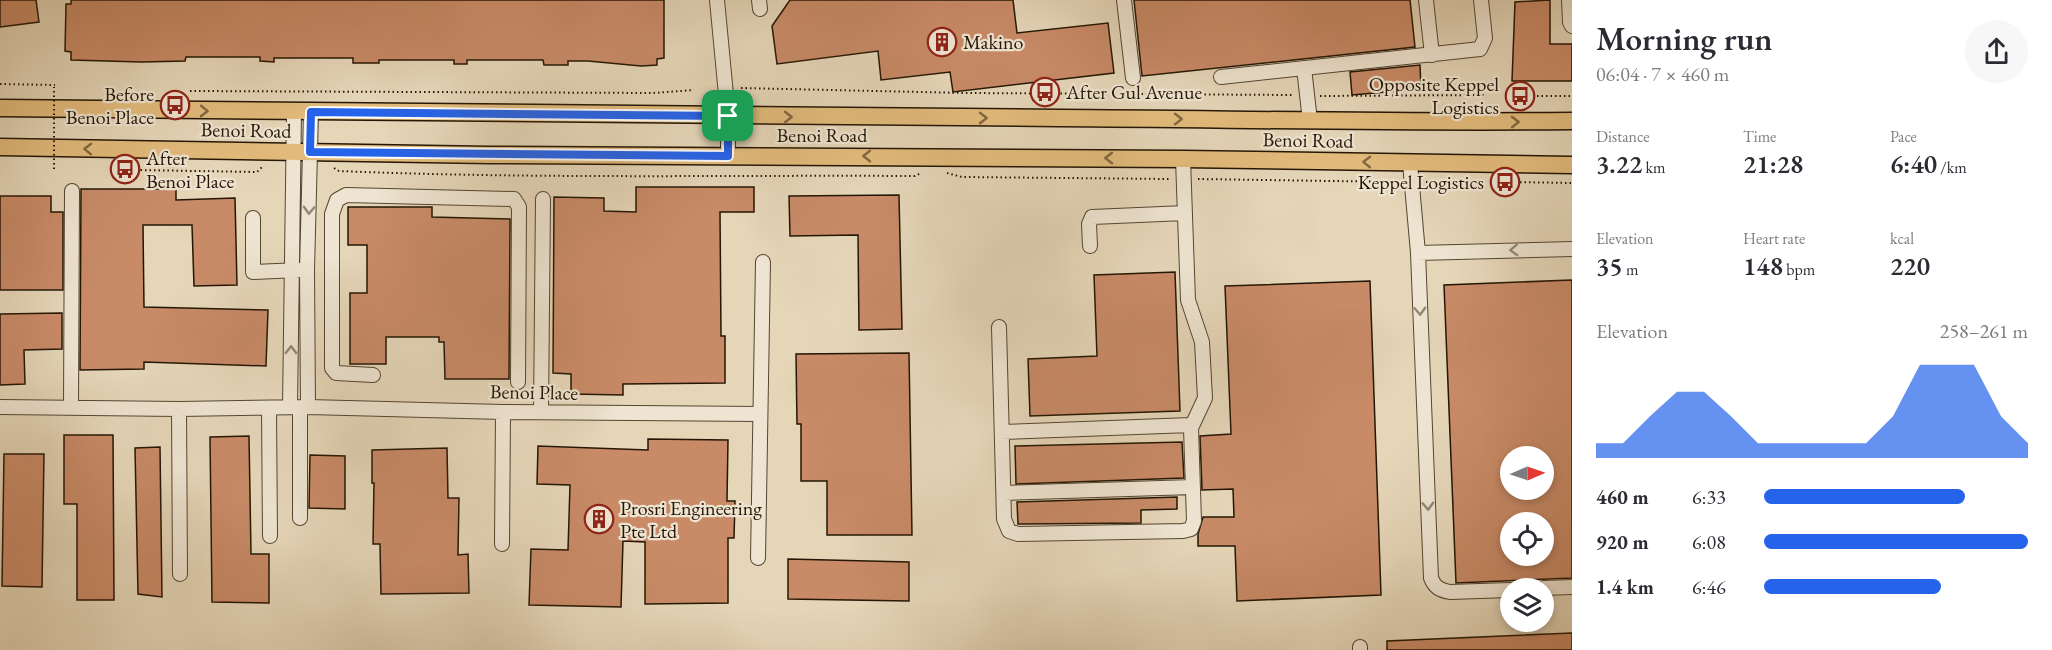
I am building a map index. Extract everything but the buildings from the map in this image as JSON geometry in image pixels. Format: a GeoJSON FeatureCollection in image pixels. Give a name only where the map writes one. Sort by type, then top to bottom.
{"type":"FeatureCollection","features":[{"type":"Feature","properties":{"kind":"main road","name":"Benoi Road"},"geometry":{"type":"LineString","coordinates":[[0,108],[1436,123],[1572,121]]}},
{"type":"Feature","properties":{"kind":"main road","name":"Benoi Road"},"geometry":{"type":"LineString","coordinates":[[0,147],[1572,165]]}},
{"type":"Feature","properties":{"kind":"street"},"geometry":{"type":"LineString","coordinates":[[717,0],[728,116],[728,156]]}},
{"type":"Feature","properties":{"kind":"street"},"geometry":{"type":"LineString","coordinates":[[1124,0],[1133,78]]}},
{"type":"Feature","properties":{"kind":"street"},"geometry":{"type":"LineString","coordinates":[[1426,0],[1432,55]]}},
{"type":"Feature","properties":{"kind":"street"},"geometry":{"type":"LineString","coordinates":[[1221,77],[1480,49],[1485,38],[1481,0]]}},
{"type":"Feature","properties":{"kind":"street"},"geometry":{"type":"LineString","coordinates":[[1569,0],[1572,26]]}},
{"type":"Feature","properties":{"kind":"street"},"geometry":{"type":"LineString","coordinates":[[1304,68],[1310,121]]}},
{"type":"Feature","properties":{"kind":"street"},"geometry":{"type":"LineString","coordinates":[[294,112],[302,152],[307,270],[300,407],[300,518]]}},
{"type":"Feature","properties":{"kind":"street"},"geometry":{"type":"LineString","coordinates":[[300,407],[291,270],[302,152],[311,112]]}},
{"type":"Feature","properties":{"kind":"street"},"geometry":{"type":"LineString","coordinates":[[999,327],[1004,493],[1006,526],[1009,531],[1018,534],[1191,529],[1194,524],[1191,425],[1205,398],[1202,342],[1188,300],[1183,159]]}},
{"type":"Feature","properties":{"kind":"street"},"geometry":{"type":"LineString","coordinates":[[1410,163],[1418,253],[1431,578],[1434,586],[1449,592],[1500,590]]}},
{"type":"Feature","properties":{"kind":"street"},"geometry":{"type":"LineString","coordinates":[[71,407],[72,191]]}},
{"type":"Feature","properties":{"kind":"street"},"geometry":{"type":"LineString","coordinates":[[372,375],[336,373],[332,368],[332,214],[337,200],[346,195],[514,199],[519,207],[518,381]]}},
{"type":"Feature","properties":{"kind":"street"},"geometry":{"type":"LineString","coordinates":[[541,412],[543,200]]}},
{"type":"Feature","properties":{"kind":"street"},"geometry":{"type":"LineString","coordinates":[[1090,246],[1089,224],[1092,217],[1185,213]]}},
{"type":"Feature","properties":{"kind":"street"},"geometry":{"type":"LineString","coordinates":[[254,218],[253,272],[307,270]]}},
{"type":"Feature","properties":{"kind":"street"},"geometry":{"type":"LineString","coordinates":[[1418,253],[1572,249]]}},
{"type":"Feature","properties":{"kind":"street"},"geometry":{"type":"LineString","coordinates":[[758,558],[763,262]]}},
{"type":"Feature","properties":{"kind":"street"},"geometry":{"type":"LineString","coordinates":[[291,292],[333,291]]}},
{"type":"Feature","properties":{"kind":"street","name":"Benoi Place"},"geometry":{"type":"LineString","coordinates":[[0,407],[179,409],[300,407],[503,412],[760,414]]}},
{"type":"Feature","properties":{"kind":"street"},"geometry":{"type":"LineString","coordinates":[[269,408],[270,536]]}},
{"type":"Feature","properties":{"kind":"street"},"geometry":{"type":"LineString","coordinates":[[179,409],[180,574]]}},
{"type":"Feature","properties":{"kind":"street"},"geometry":{"type":"LineString","coordinates":[[502,544],[503,412]]}},
{"type":"Feature","properties":{"kind":"street"},"geometry":{"type":"LineString","coordinates":[[1002,432],[1191,425]]}},
{"type":"Feature","properties":{"kind":"street"},"geometry":{"type":"LineString","coordinates":[[1004,493],[1193,487]]}},
{"type":"Feature","properties":{"kind":"street"},"geometry":{"type":"LineString","coordinates":[[1554,588],[1572,587]]}},
{"type":"Feature","properties":{"kind":"path"},"geometry":{"type":"LineString","coordinates":[[0,84],[55,86],[54,169]]}},
{"type":"Feature","properties":{"kind":"path"},"geometry":{"type":"LineString","coordinates":[[741,88],[1354,97],[1485,95]]}},
{"type":"Feature","properties":{"kind":"path"},"geometry":{"type":"LineString","coordinates":[[190,91],[652,93],[694,90]]}},
{"type":"Feature","properties":{"kind":"path"},"geometry":{"type":"LineString","coordinates":[[1528,96],[1572,96]]}},
{"type":"Feature","properties":{"kind":"path"},"geometry":{"type":"LineString","coordinates":[[136,170],[257,172],[266,163]]}},
{"type":"Feature","properties":{"kind":"path"},"geometry":{"type":"LineString","coordinates":[[332,166],[339,171],[405,174],[662,177],[915,176],[925,171]]}},
{"type":"Feature","properties":{"kind":"path"},"geometry":{"type":"LineString","coordinates":[[943,172],[962,177],[1480,182]]}},
{"type":"Feature","properties":{"kind":"path"},"geometry":{"type":"LineString","coordinates":[[1511,182],[1572,183]]}},
{"type":"Feature","properties":{"kind":"place","name":"Makino"},"geometry":{"type":"Point","coordinates":[942,42]}},
{"type":"Feature","properties":{"kind":"place","name":"After Gul Avenue"},"geometry":{"type":"Point","coordinates":[1045,92]}},
{"type":"Feature","properties":{"kind":"place","name":"Opposite Keppel Logistics"},"geometry":{"type":"Point","coordinates":[1520,96]}},
{"type":"Feature","properties":{"kind":"place","name":"Before Benoi Place"},"geometry":{"type":"Point","coordinates":[175,105]}},
{"type":"Feature","properties":{"kind":"place","name":"After Benoi Place"},"geometry":{"type":"Point","coordinates":[125,169]}},
{"type":"Feature","properties":{"kind":"place","name":"Keppel Logistics"},"geometry":{"type":"Point","coordinates":[1505,182]}},
{"type":"Feature","properties":{"kind":"place","name":"Prosri Engineering Pte Ltd"},"geometry":{"type":"Point","coordinates":[599,519]}},
{"type":"Feature","properties":{"kind":"route"},"geometry":{"type":"LineString","coordinates":[[311,112],[728,116],[728,156],[310,152],[311,112]]}}]}
